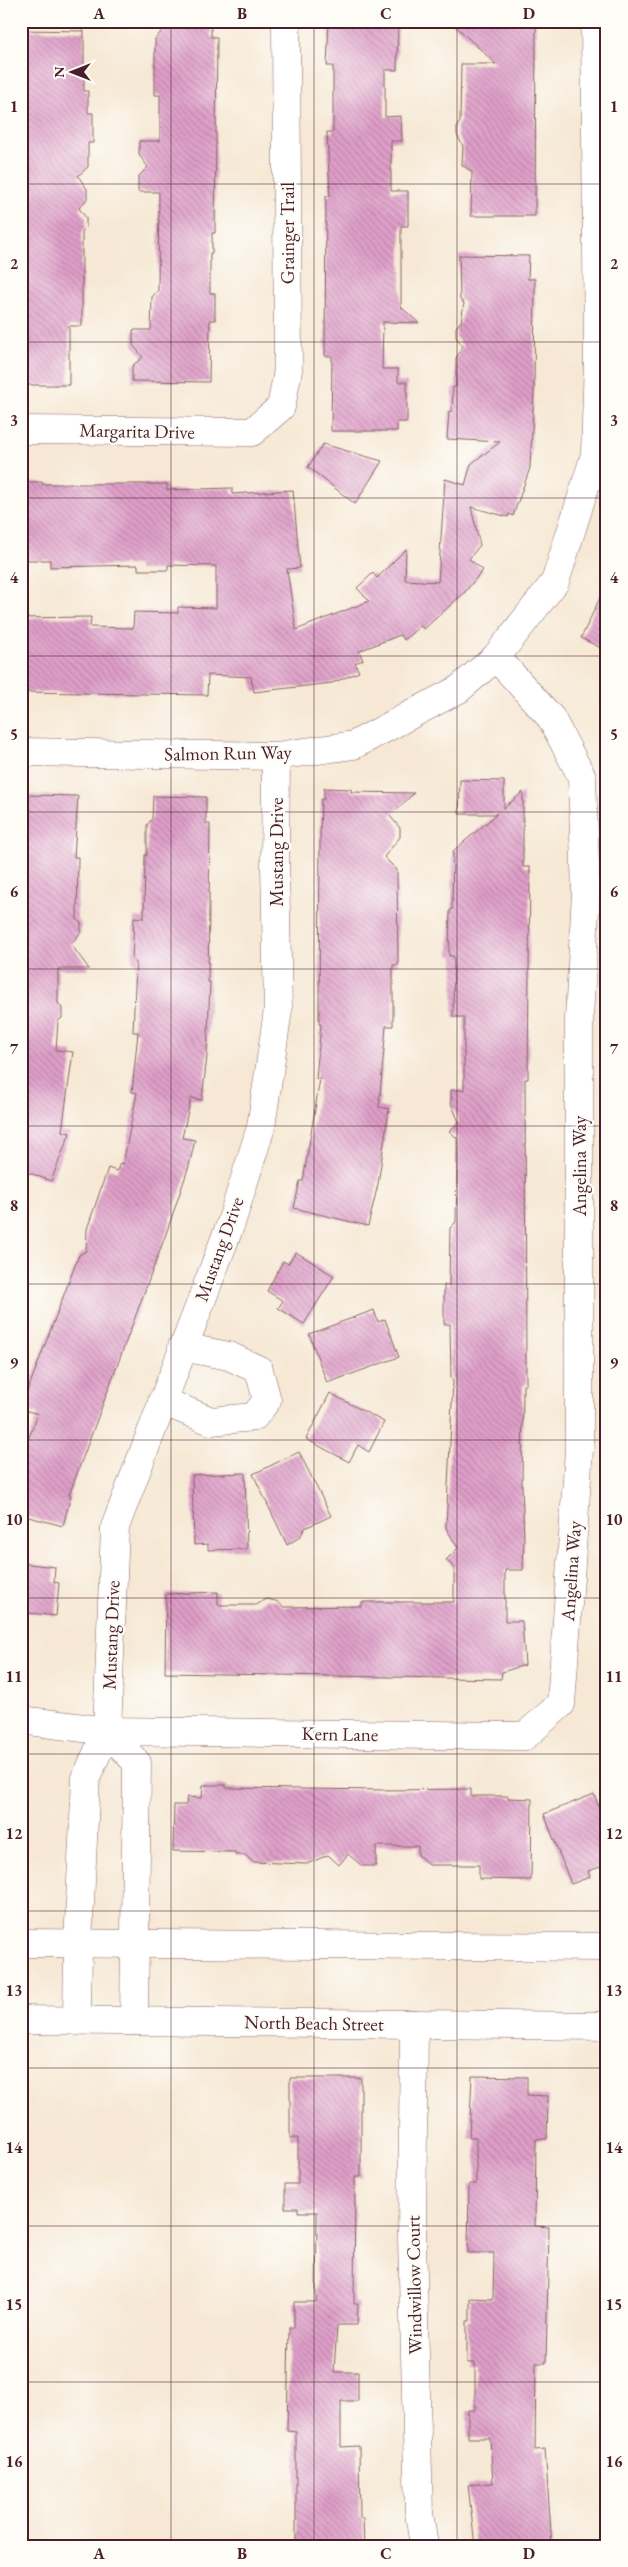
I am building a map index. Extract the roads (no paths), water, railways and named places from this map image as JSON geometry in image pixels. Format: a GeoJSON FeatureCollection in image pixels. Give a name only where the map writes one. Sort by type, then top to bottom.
{"type":"FeatureCollection","features":[{"type":"Feature","properties":{"kind":"street","name":"Grainger Trail"},"geometry":{"type":"LineString","coordinates":[[252,432],[281,407],[288,370],[286,21]]}},
{"type":"Feature","properties":{"kind":"street","name":"Salmon Run Way"},"geometry":{"type":"LineString","coordinates":[[21,752],[276,756],[354,745],[459,689],[496,657],[555,582],[595,455],[603,359],[595,21]]}},
{"type":"Feature","properties":{"kind":"street","name":"Margarita Drive"},"geometry":{"type":"LineString","coordinates":[[21,430],[252,432]]}},
{"type":"Feature","properties":{"kind":"street","name":"Angelina Way"},"geometry":{"type":"LineString","coordinates":[[496,657],[551,718],[582,776],[586,893],[579,1018],[579,1450],[562,1704]]}},
{"type":"Feature","properties":{"kind":"street","name":"Mustang Drive"},"geometry":{"type":"LineString","coordinates":[[77,2021],[78,1943],[86,1778],[107,1731],[115,1527],[182,1347],[231,1223],[261,1127],[278,1010],[275,866],[276,756]]}},
{"type":"Feature","properties":{"kind":"street"},"geometry":{"type":"LineString","coordinates":[[162,1401],[211,1421],[254,1417],[267,1400],[259,1370],[229,1356],[182,1347]]}},
{"type":"Feature","properties":{"kind":"street","name":"Kern Lane"},"geometry":{"type":"LineString","coordinates":[[21,1720],[107,1731],[526,1736],[562,1704]]}},
{"type":"Feature","properties":{"kind":"street"},"geometry":{"type":"LineString","coordinates":[[107,1731],[137,1763],[134,2021]]}},
{"type":"Feature","properties":{"kind":"street"},"geometry":{"type":"LineString","coordinates":[[21,1943],[607,1947]]}},
{"type":"Feature","properties":{"kind":"street","name":"North Beach Street"},"geometry":{"type":"LineString","coordinates":[[21,2020],[607,2026]]}},
{"type":"Feature","properties":{"kind":"street","name":"Windwillow Court"},"geometry":{"type":"LineString","coordinates":[[414,2024],[412,2238],[420,2513],[424,2546]]}}]}
